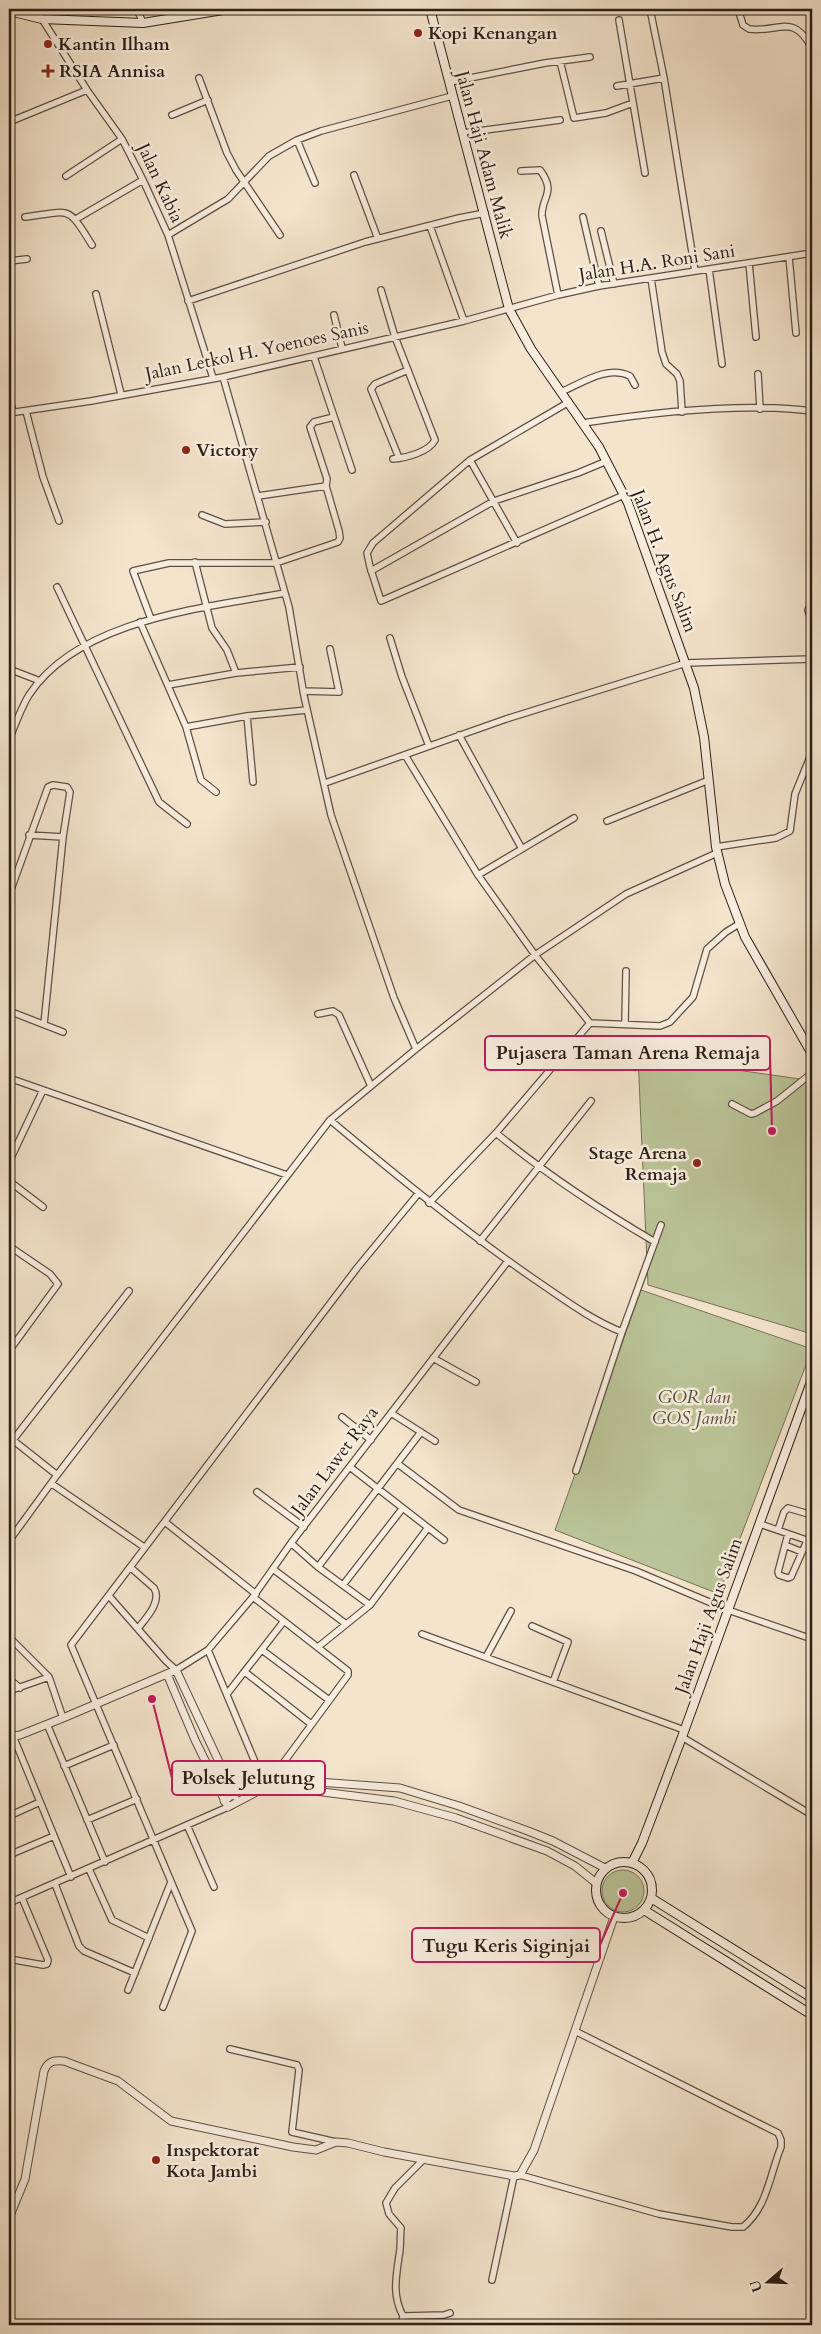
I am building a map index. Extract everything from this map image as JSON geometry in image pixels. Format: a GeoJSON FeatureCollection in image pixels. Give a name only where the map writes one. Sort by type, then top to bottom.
{"type":"FeatureCollection","features":[{"type":"Feature","properties":{"kind":"main road"},"geometry":{"type":"LineString","coordinates":[[9,11],[42,19],[143,23],[197,12],[229,9]]}},
{"type":"Feature","properties":{"kind":"main road","name":"Jalan Haji Adam Malik"},"geometry":{"type":"LineString","coordinates":[[430,9],[509,309]]}},
{"type":"Feature","properties":{"kind":"main road","name":"Jalan H. Agus Salim"},"geometry":{"type":"LineString","coordinates":[[509,309],[531,349],[583,423],[624,495],[686,664],[698,705],[717,850]]}},
{"type":"Feature","properties":{"kind":"main road"},"geometry":{"type":"LineString","coordinates":[[717,850],[725,884],[739,924],[812,1054]]}},
{"type":"Feature","properties":{"kind":"main road","name":"Jalan Haji Agus Salim"},"geometry":{"type":"LineString","coordinates":[[632,1863],[642,1843],[683,1734],[812,1379]]}},
{"type":"Feature","properties":{"kind":"main road"},"geometry":{"type":"LineString","coordinates":[[623,1862],[632,1863],[640,1867],[650,1880],[651,1898],[644,1910],[629,1918],[614,1917],[601,1907],[597,1900],[596,1883],[606,1868],[623,1862]]}},
{"type":"Feature","properties":{"kind":"main road"},"geometry":{"type":"LineString","coordinates":[[651,1898],[812,1998]]}},
{"type":"Feature","properties":{"kind":"main road"},"geometry":{"type":"LineString","coordinates":[[644,1910],[812,2015]]}},
{"type":"Feature","properties":{"kind":"street"},"geometry":{"type":"LineString","coordinates":[[137,9],[143,23]]}},
{"type":"Feature","properties":{"kind":"street"},"geometry":{"type":"LineString","coordinates":[[650,9],[664,78],[695,272]]}},
{"type":"Feature","properties":{"kind":"street"},"geometry":{"type":"LineString","coordinates":[[738,9],[743,25],[749,29],[790,26],[803,32],[812,48]]}},
{"type":"Feature","properties":{"kind":"street","name":"Jalan Kabia"},"geometry":{"type":"LineString","coordinates":[[42,19],[87,90],[122,139],[143,180],[168,235],[213,378]]}},
{"type":"Feature","properties":{"kind":"street"},"geometry":{"type":"LineString","coordinates":[[619,20],[645,173]]}},
{"type":"Feature","properties":{"kind":"street"},"geometry":{"type":"LineString","coordinates":[[450,82],[590,57]]}},
{"type":"Feature","properties":{"kind":"street"},"geometry":{"type":"LineString","coordinates":[[560,61],[574,118],[606,113],[633,103]]}},
{"type":"Feature","properties":{"kind":"street"},"geometry":{"type":"LineString","coordinates":[[199,78],[227,153],[280,235]]}},
{"type":"Feature","properties":{"kind":"street"},"geometry":{"type":"LineString","coordinates":[[618,86],[630,86],[664,78]]}},
{"type":"Feature","properties":{"kind":"street"},"geometry":{"type":"LineString","coordinates":[[9,122],[87,90]]}},
{"type":"Feature","properties":{"kind":"street"},"geometry":{"type":"LineString","coordinates":[[168,235],[222,202],[269,156],[297,140],[321,131],[452,96]]}},
{"type":"Feature","properties":{"kind":"street"},"geometry":{"type":"LineString","coordinates":[[172,114],[208,100]]}},
{"type":"Feature","properties":{"kind":"street"},"geometry":{"type":"LineString","coordinates":[[463,133],[560,120]]}},
{"type":"Feature","properties":{"kind":"street"},"geometry":{"type":"LineString","coordinates":[[66,176],[122,139]]}},
{"type":"Feature","properties":{"kind":"street"},"geometry":{"type":"LineString","coordinates":[[297,140],[315,183]]}},
{"type":"Feature","properties":{"kind":"street"},"geometry":{"type":"LineString","coordinates":[[521,171],[540,170],[545,177],[548,196],[542,209],[542,216],[558,295]]}},
{"type":"Feature","properties":{"kind":"street"},"geometry":{"type":"LineString","coordinates":[[354,175],[378,239]]}},
{"type":"Feature","properties":{"kind":"street"},"geometry":{"type":"LineString","coordinates":[[76,219],[143,180]]}},
{"type":"Feature","properties":{"kind":"street"},"geometry":{"type":"LineString","coordinates":[[25,217],[64,212],[70,214],[76,219],[92,245]]}},
{"type":"Feature","properties":{"kind":"street"},"geometry":{"type":"LineString","coordinates":[[188,302],[378,239],[485,213]]}},
{"type":"Feature","properties":{"kind":"street"},"geometry":{"type":"LineString","coordinates":[[583,217],[599,286]]}},
{"type":"Feature","properties":{"kind":"street"},"geometry":{"type":"LineString","coordinates":[[430,226],[464,321]]}},
{"type":"Feature","properties":{"kind":"street"},"geometry":{"type":"LineString","coordinates":[[601,231],[614,284]]}},
{"type":"Feature","properties":{"kind":"street","name":"Jalan H.A. Roni Sani"},"geometry":{"type":"LineString","coordinates":[[509,309],[599,286],[812,253]]}},
{"type":"Feature","properties":{"kind":"street"},"geometry":{"type":"LineString","coordinates":[[789,257],[796,333]]}},
{"type":"Feature","properties":{"kind":"street"},"geometry":{"type":"LineString","coordinates":[[9,261],[28,259]]}},
{"type":"Feature","properties":{"kind":"street"},"geometry":{"type":"LineString","coordinates":[[749,263],[756,337]]}},
{"type":"Feature","properties":{"kind":"street"},"geometry":{"type":"LineString","coordinates":[[709,269],[722,364]]}},
{"type":"Feature","properties":{"kind":"street"},"geometry":{"type":"LineString","coordinates":[[651,278],[662,352],[666,364],[677,374],[680,381],[682,412]]}},
{"type":"Feature","properties":{"kind":"street"},"geometry":{"type":"LineString","coordinates":[[381,290],[395,337],[408,370],[435,440],[433,445],[426,449],[396,458],[371,388],[375,384],[408,370]]}},
{"type":"Feature","properties":{"kind":"street"},"geometry":{"type":"LineString","coordinates":[[96,294],[121,394]]}},
{"type":"Feature","properties":{"kind":"street","name":"Jalan Letkol H. Yoenoes Sanis"},"geometry":{"type":"LineString","coordinates":[[11,412],[223,377],[314,357],[342,348],[509,309]]}},
{"type":"Feature","properties":{"kind":"street"},"geometry":{"type":"LineString","coordinates":[[334,315],[342,348]]}},
{"type":"Feature","properties":{"kind":"street"},"geometry":{"type":"LineString","coordinates":[[314,357],[352,470]]}},
{"type":"Feature","properties":{"kind":"street"},"geometry":{"type":"LineString","coordinates":[[561,392],[603,374],[615,372],[630,376],[635,385]]}},
{"type":"Feature","properties":{"kind":"street"},"geometry":{"type":"LineString","coordinates":[[758,374],[760,409]]}},
{"type":"Feature","properties":{"kind":"street"},"geometry":{"type":"LineString","coordinates":[[223,377],[289,607],[303,691],[331,815],[394,998],[416,1049]]}},
{"type":"Feature","properties":{"kind":"street"},"geometry":{"type":"LineString","coordinates":[[9,394],[11,412]]}},
{"type":"Feature","properties":{"kind":"street"},"geometry":{"type":"LineString","coordinates":[[568,402],[470,460],[373,543],[367,552],[371,571],[382,601],[624,495]]}},
{"type":"Feature","properties":{"kind":"street"},"geometry":{"type":"LineString","coordinates":[[583,423],[647,414],[682,412],[760,409],[812,411]]}},
{"type":"Feature","properties":{"kind":"street"},"geometry":{"type":"LineString","coordinates":[[26,411],[43,477],[59,521]]}},
{"type":"Feature","properties":{"kind":"street"},"geometry":{"type":"LineString","coordinates":[[151,619],[134,571],[169,563],[276,563],[338,542],[340,538],[339,531],[326,486],[327,479],[310,427],[314,422],[334,417]]}},
{"type":"Feature","properties":{"kind":"street"},"geometry":{"type":"LineString","coordinates":[[470,460],[517,543]]}},
{"type":"Feature","properties":{"kind":"street"},"geometry":{"type":"LineString","coordinates":[[371,571],[494,501],[578,473],[606,461]]}},
{"type":"Feature","properties":{"kind":"street"},"geometry":{"type":"LineString","coordinates":[[258,496],[326,486]]}},
{"type":"Feature","properties":{"kind":"street"},"geometry":{"type":"LineString","coordinates":[[202,515],[225,524],[266,522]]}},
{"type":"Feature","properties":{"kind":"street"},"geometry":{"type":"LineString","coordinates":[[195,562],[208,605],[212,628],[227,650],[236,673]]}},
{"type":"Feature","properties":{"kind":"street"},"geometry":{"type":"LineString","coordinates":[[57,587],[159,802],[186,824]]}},
{"type":"Feature","properties":{"kind":"street"},"geometry":{"type":"LineString","coordinates":[[9,740],[29,696],[40,681],[55,666],[86,646],[151,619],[208,605],[284,593]]}},
{"type":"Feature","properties":{"kind":"street"},"geometry":{"type":"LineString","coordinates":[[812,602],[808,610],[812,623]]}},
{"type":"Feature","properties":{"kind":"street"},"geometry":{"type":"LineString","coordinates":[[140,622],[186,727],[201,780],[216,792]]}},
{"type":"Feature","properties":{"kind":"street"},"geometry":{"type":"LineString","coordinates":[[390,638],[402,678],[429,746]]}},
{"type":"Feature","properties":{"kind":"street"},"geometry":{"type":"LineString","coordinates":[[303,691],[338,692],[330,649]]}},
{"type":"Feature","properties":{"kind":"street"},"geometry":{"type":"LineString","coordinates":[[325,783],[506,719],[686,664],[812,659]]}},
{"type":"Feature","properties":{"kind":"street"},"geometry":{"type":"LineString","coordinates":[[168,685],[236,673],[300,667]]}},
{"type":"Feature","properties":{"kind":"street"},"geometry":{"type":"LineString","coordinates":[[9,669],[40,681]]}},
{"type":"Feature","properties":{"kind":"street"},"geometry":{"type":"LineString","coordinates":[[186,727],[248,716],[307,710]]}},
{"type":"Feature","properties":{"kind":"street"},"geometry":{"type":"LineString","coordinates":[[248,716],[253,782]]}},
{"type":"Feature","properties":{"kind":"street"},"geometry":{"type":"LineString","coordinates":[[459,735],[522,849]]}},
{"type":"Feature","properties":{"kind":"street"},"geometry":{"type":"LineString","coordinates":[[9,1541],[330,1120],[535,955],[626,894],[717,850],[776,838],[790,831],[795,794],[812,752]]}},
{"type":"Feature","properties":{"kind":"street"},"geometry":{"type":"LineString","coordinates":[[405,755],[478,876],[535,955],[590,1023]]}},
{"type":"Feature","properties":{"kind":"street"},"geometry":{"type":"LineString","coordinates":[[607,821],[709,780]]}},
{"type":"Feature","properties":{"kind":"street"},"geometry":{"type":"LineString","coordinates":[[9,895],[29,835],[48,787],[53,785],[67,787],[70,792],[63,837],[44,1024]]}},
{"type":"Feature","properties":{"kind":"street"},"geometry":{"type":"LineString","coordinates":[[478,876],[574,818]]}},
{"type":"Feature","properties":{"kind":"street"},"geometry":{"type":"LineString","coordinates":[[29,835],[63,837]]}},
{"type":"Feature","properties":{"kind":"street"},"geometry":{"type":"LineString","coordinates":[[9,910],[9,915]]}},
{"type":"Feature","properties":{"kind":"street"},"geometry":{"type":"LineString","coordinates":[[429,1203],[496,1133],[590,1023],[660,1026],[670,1022],[693,997],[707,949],[726,932],[739,924]]}},
{"type":"Feature","properties":{"kind":"street"},"geometry":{"type":"LineString","coordinates":[[625,1023],[626,971]]}},
{"type":"Feature","properties":{"kind":"street"},"geometry":{"type":"LineString","coordinates":[[9,1011],[63,1032]]}},
{"type":"Feature","properties":{"kind":"street"},"geometry":{"type":"LineString","coordinates":[[318,1014],[333,1011],[339,1015],[371,1086]]}},
{"type":"Feature","properties":{"kind":"street"},"geometry":{"type":"LineString","coordinates":[[732,1104],[751,1114],[755,1113],[777,1100],[812,1073]]}},
{"type":"Feature","properties":{"kind":"street"},"geometry":{"type":"LineString","coordinates":[[9,1078],[287,1175]]}},
{"type":"Feature","properties":{"kind":"street"},"geometry":{"type":"LineString","coordinates":[[9,1162],[43,1090]]}},
{"type":"Feature","properties":{"kind":"street"},"geometry":{"type":"LineString","coordinates":[[480,1241],[591,1101]]}},
{"type":"Feature","properties":{"kind":"street"},"geometry":{"type":"LineString","coordinates":[[330,1120],[429,1203],[480,1241],[563,1299],[622,1332]]}},
{"type":"Feature","properties":{"kind":"street"},"geometry":{"type":"LineString","coordinates":[[496,1133],[539,1168],[610,1216],[655,1242]]}},
{"type":"Feature","properties":{"kind":"street"},"geometry":{"type":"LineString","coordinates":[[9,1181],[43,1207]]}},
{"type":"Feature","properties":{"kind":"street"},"geometry":{"type":"LineString","coordinates":[[163,2007],[192,1930],[72,1645],[144,1547],[165,1522],[351,1276],[418,1194]]}},
{"type":"Feature","properties":{"kind":"street"},"geometry":{"type":"LineString","coordinates":[[576,1471],[622,1332],[661,1225]]}},
{"type":"Feature","properties":{"kind":"street"},"geometry":{"type":"LineString","coordinates":[[9,1246],[50,1274],[58,1284],[9,1351]]}},
{"type":"Feature","properties":{"kind":"street","name":"Jalan Lawet Raya"},"geometry":{"type":"LineString","coordinates":[[176,1670],[208,1650],[254,1595],[291,1543],[508,1261]]}},
{"type":"Feature","properties":{"kind":"street"},"geometry":{"type":"LineString","coordinates":[[57,1476],[11,1439],[129,1291]]}},
{"type":"Feature","properties":{"kind":"street"},"geometry":{"type":"LineString","coordinates":[[433,1358],[476,1382]]}},
{"type":"Feature","properties":{"kind":"street"},"geometry":{"type":"LineString","coordinates":[[391,1413],[435,1441]]}},
{"type":"Feature","properties":{"kind":"street"},"geometry":{"type":"LineString","coordinates":[[342,1417],[371,1440]]}},
{"type":"Feature","properties":{"kind":"street"},"geometry":{"type":"LineString","coordinates":[[318,1567],[421,1432]]}},
{"type":"Feature","properties":{"kind":"street"},"geometry":{"type":"LineString","coordinates":[[398,1464],[459,1510],[636,1571],[728,1610],[812,1639]]}},
{"type":"Feature","properties":{"kind":"street"},"geometry":{"type":"LineString","coordinates":[[350,1467],[444,1540]]}},
{"type":"Feature","properties":{"kind":"street"},"geometry":{"type":"LineString","coordinates":[[52,1484],[144,1547]]}},
{"type":"Feature","properties":{"kind":"street"},"geometry":{"type":"LineString","coordinates":[[257,1492],[304,1527]]}},
{"type":"Feature","properties":{"kind":"street"},"geometry":{"type":"LineString","coordinates":[[778,1530],[784,1512],[788,1508],[812,1515]]}},
{"type":"Feature","properties":{"kind":"street"},"geometry":{"type":"LineString","coordinates":[[343,1585],[402,1509]]}},
{"type":"Feature","properties":{"kind":"street"},"geometry":{"type":"LineString","coordinates":[[165,1522],[284,1621],[348,1671],[348,1674],[281,1766],[278,1783]]}},
{"type":"Feature","properties":{"kind":"street"},"geometry":{"type":"LineString","coordinates":[[760,1524],[810,1541],[802,1552],[791,1577],[788,1578],[780,1575],[778,1572],[788,1534]]}},
{"type":"Feature","properties":{"kind":"street"},"geometry":{"type":"LineString","coordinates":[[318,1647],[370,1605],[428,1529]]}},
{"type":"Feature","properties":{"kind":"street"},"geometry":{"type":"LineString","coordinates":[[291,1543],[318,1567],[370,1605]]}},
{"type":"Feature","properties":{"kind":"street"},"geometry":{"type":"LineString","coordinates":[[785,1545],[802,1552]]}},
{"type":"Feature","properties":{"kind":"street"},"geometry":{"type":"LineString","coordinates":[[130,1566],[157,1592],[155,1603],[138,1627]]}},
{"type":"Feature","properties":{"kind":"street"},"geometry":{"type":"LineString","coordinates":[[273,1570],[346,1624]]}},
{"type":"Feature","properties":{"kind":"street"},"geometry":{"type":"LineString","coordinates":[[109,1596],[176,1670],[238,1800]]}},
{"type":"Feature","properties":{"kind":"street"},"geometry":{"type":"LineString","coordinates":[[486,1657],[511,1610]]}},
{"type":"Feature","properties":{"kind":"street"},"geometry":{"type":"LineString","coordinates":[[227,1694],[284,1621]]}},
{"type":"Feature","properties":{"kind":"street"},"geometry":{"type":"LineString","coordinates":[[532,1626],[568,1642],[553,1682]]}},
{"type":"Feature","properties":{"kind":"street"},"geometry":{"type":"LineString","coordinates":[[422,1634],[553,1682],[683,1734],[812,1815]]}},
{"type":"Feature","properties":{"kind":"street"},"geometry":{"type":"LineString","coordinates":[[9,1637],[49,1677],[63,1718]]}},
{"type":"Feature","properties":{"kind":"street"},"geometry":{"type":"LineString","coordinates":[[208,1650],[263,1781]]}},
{"type":"Feature","properties":{"kind":"street"},"geometry":{"type":"LineString","coordinates":[[262,1650],[329,1700]]}},
{"type":"Feature","properties":{"kind":"street"},"geometry":{"type":"LineString","coordinates":[[166,1661],[167,1674],[195,1740],[226,1804]]}},
{"type":"Feature","properties":{"kind":"street"},"geometry":{"type":"LineString","coordinates":[[72,1877],[11,1736],[63,1718],[176,1670]]}},
{"type":"Feature","properties":{"kind":"street"},"geometry":{"type":"LineString","coordinates":[[245,1672],[311,1724]]}},
{"type":"Feature","properties":{"kind":"street"},"geometry":{"type":"LineString","coordinates":[[9,1691],[49,1677]]}},
{"type":"Feature","properties":{"kind":"street"},"geometry":{"type":"LineString","coordinates":[[9,1679],[20,1688]]}},
{"type":"Feature","properties":{"kind":"street"},"geometry":{"type":"LineString","coordinates":[[46,1724],[105,1862]]}},
{"type":"Feature","properties":{"kind":"street"},"geometry":{"type":"LineString","coordinates":[[195,1740],[206,1735]]}},
{"type":"Feature","properties":{"kind":"street"},"geometry":{"type":"LineString","coordinates":[[64,1766],[114,1745]]}},
{"type":"Feature","properties":{"kind":"street"},"geometry":{"type":"LineString","coordinates":[[226,1804],[278,1783],[301,1780],[400,1788],[459,1806],[528,1831],[553,1841],[606,1868]]}},
{"type":"Feature","properties":{"kind":"street"},"geometry":{"type":"LineString","coordinates":[[9,1903],[72,1877],[218,1811],[234,1793],[263,1781],[297,1789],[394,1801],[456,1818],[547,1852],[575,1866],[596,1883]]}},
{"type":"Feature","properties":{"kind":"street"},"geometry":{"type":"LineString","coordinates":[[87,1820],[137,1799]]}},
{"type":"Feature","properties":{"kind":"street"},"geometry":{"type":"LineString","coordinates":[[9,1816],[40,1802]]}},
{"type":"Feature","properties":{"kind":"street"},"geometry":{"type":"LineString","coordinates":[[188,1825],[214,1887]]}},
{"type":"Feature","properties":{"kind":"street"},"geometry":{"type":"LineString","coordinates":[[9,1855],[54,1836]]}},
{"type":"Feature","properties":{"kind":"street"},"geometry":{"type":"LineString","coordinates":[[89,1869],[112,1920],[149,1938]]}},
{"type":"Feature","properties":{"kind":"street"},"geometry":{"type":"LineString","coordinates":[[128,1990],[171,1882]]}},
{"type":"Feature","properties":{"kind":"street"},"geometry":{"type":"LineString","coordinates":[[55,1884],[79,1946],[84,1951],[136,1973]]}},
{"type":"Feature","properties":{"kind":"street"},"geometry":{"type":"LineString","coordinates":[[9,1959],[43,1965],[47,1964],[48,1960],[22,1898]]}},
{"type":"Feature","properties":{"kind":"street"},"geometry":{"type":"LineString","coordinates":[[492,2280],[517,2176],[531,2157],[614,1917]]}},
{"type":"Feature","properties":{"kind":"street"},"geometry":{"type":"LineString","coordinates":[[230,2049],[297,2065],[299,2070],[292,2132],[423,2160],[517,2176],[660,2214],[732,2227],[743,2227],[751,2221],[760,2208],[781,2147],[778,2133],[575,2031]]}},
{"type":"Feature","properties":{"kind":"street"},"geometry":{"type":"LineString","coordinates":[[9,2218],[25,2179],[44,2071],[50,2062],[64,2061],[118,2081],[171,2121],[293,2147],[316,2150],[336,2142]]}},
{"type":"Feature","properties":{"kind":"street"},"geometry":{"type":"LineString","coordinates":[[401,2325],[403,2316],[398,2306],[394,2285],[400,2255],[400,2228],[389,2214],[386,2203],[395,2188],[423,2160]]}},
{"type":"Feature","properties":{"kind":"street"},"geometry":{"type":"LineString","coordinates":[[9,2256],[9,2278]]}},
{"type":"Feature","properties":{"kind":"street"},"geometry":{"type":"LineString","coordinates":[[403,2316],[444,2315],[450,2313]]}},
{"type":"Feature","properties":{"kind":"green space"},"geometry":{"type":"Polygon","coordinates":[[[638,1056],[807,1080],[812,1104],[812,1334],[648,1285],[638,1056]]]}},
{"type":"Feature","properties":{"kind":"green space","name":"GOR dan GOS Jambi"},"geometry":{"type":"Polygon","coordinates":[[[641,1290],[812,1349],[719,1594],[555,1530],[641,1290]]]}},
{"type":"Feature","properties":{"kind":"green space"},"geometry":{"type":"Polygon","coordinates":[[[623,1870],[638,1876],[644,1891],[638,1906],[623,1912],[608,1906],[602,1891],[608,1876],[623,1870]]]}},
{"type":"Feature","properties":{"kind":"place","name":"Kopi Kenangan"},"geometry":{"type":"Point","coordinates":[418,33]}},
{"type":"Feature","properties":{"kind":"place","name":"Kantin Ilham"},"geometry":{"type":"Point","coordinates":[48,44]}},
{"type":"Feature","properties":{"kind":"place","name":"RSIA Annisa"},"geometry":{"type":"Point","coordinates":[48,71]}},
{"type":"Feature","properties":{"kind":"place","name":"Victory"},"geometry":{"type":"Point","coordinates":[186,450]}},
{"type":"Feature","properties":{"kind":"place","name":"Pujasera Taman Arena Remaja"},"geometry":{"type":"Point","coordinates":[772,1131]}},
{"type":"Feature","properties":{"kind":"place","name":"Stage Arena Remaja"},"geometry":{"type":"Point","coordinates":[697,1163]}},
{"type":"Feature","properties":{"kind":"place","name":"Polsek Jelutung"},"geometry":{"type":"Point","coordinates":[152,1699]}},
{"type":"Feature","properties":{"kind":"place","name":"Tugu Keris Siginjai"},"geometry":{"type":"Point","coordinates":[623,1893]}},
{"type":"Feature","properties":{"kind":"place","name":"Inspektorat Kota Jambi"},"geometry":{"type":"Point","coordinates":[156,2160]}}]}
